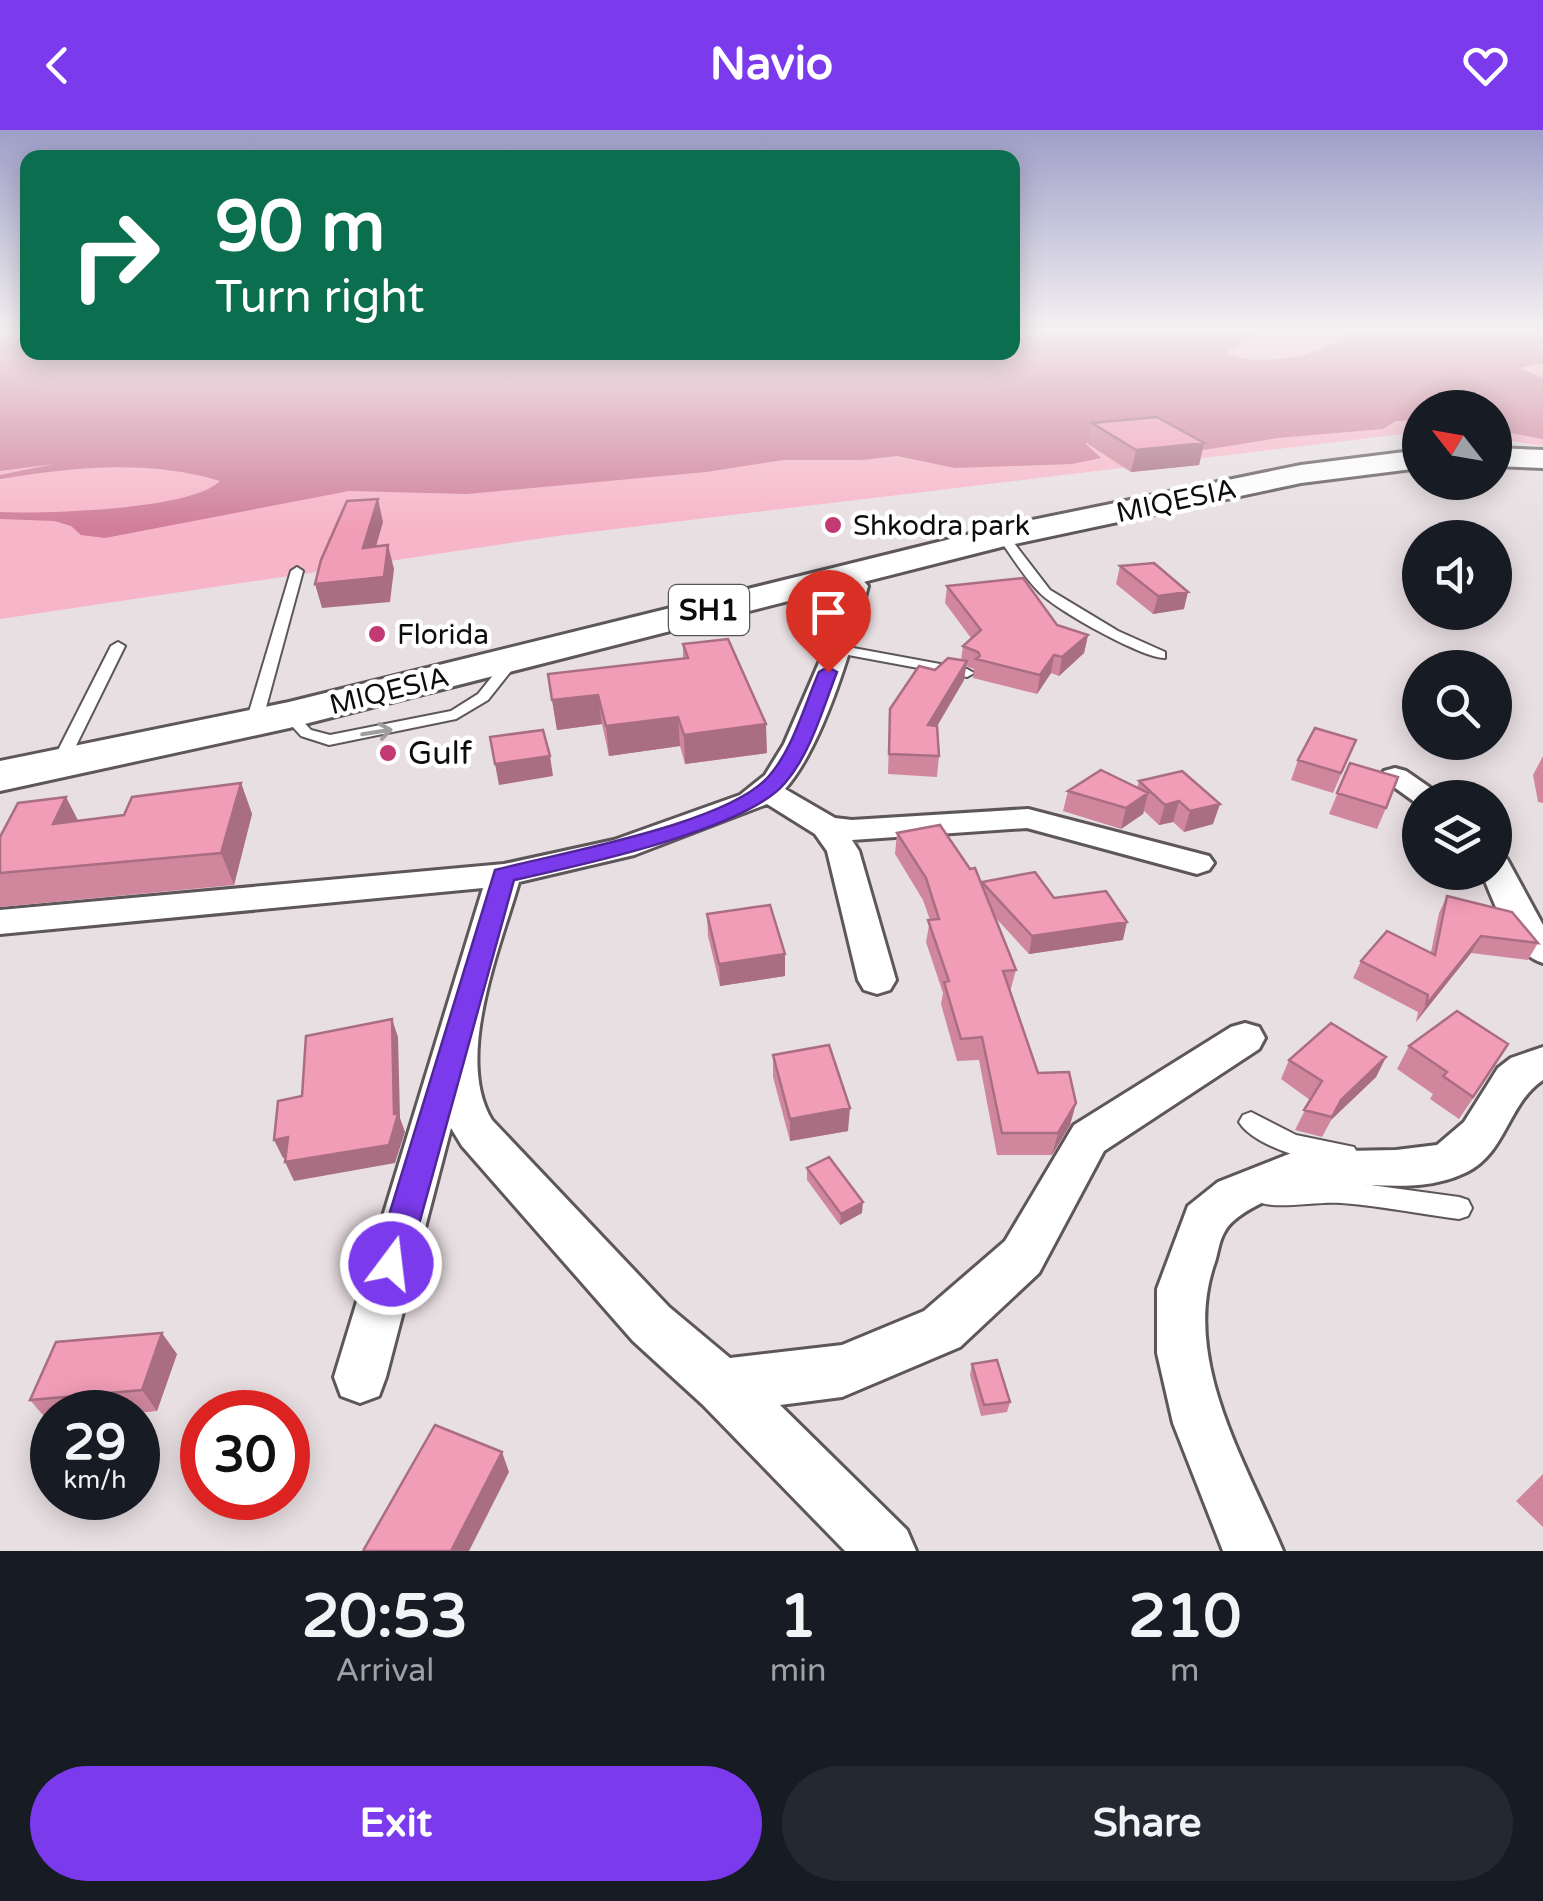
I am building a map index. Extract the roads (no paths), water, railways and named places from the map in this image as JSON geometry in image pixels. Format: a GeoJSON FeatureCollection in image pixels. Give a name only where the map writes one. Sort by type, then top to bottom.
{"type":"FeatureCollection","features":[{"type":"Feature","properties":{"kind":"main road"},"geometry":{"type":"LineString","coordinates":[[1512,458],[1543,459]]}},
{"type":"Feature","properties":{"kind":"main road","name":"MIQESIA"},"geometry":{"type":"LineString","coordinates":[[0,776],[271,718],[1003,536],[1301,474],[1402,460]]}},
{"type":"Feature","properties":{"kind":"street"},"geometry":{"type":"LineString","coordinates":[[0,922],[504,875],[622,848],[751,802],[767,791],[798,744],[837,649],[857,586],[846,575]]}},
{"type":"Feature","properties":{"kind":"street"},"geometry":{"type":"LineString","coordinates":[[1395,777],[1402,781]]}},
{"type":"Feature","properties":{"kind":"street"},"geometry":{"type":"LineString","coordinates":[[767,791],[827,827],[854,832],[884,832],[1000,816],[1028,819],[1197,863]]}},
{"type":"Feature","properties":{"kind":"street"},"geometry":{"type":"LineString","coordinates":[[827,827],[844,851],[854,880],[877,980]]}},
{"type":"Feature","properties":{"kind":"street"},"geometry":{"type":"LineString","coordinates":[[360,1378],[504,875]]}},
{"type":"Feature","properties":{"kind":"street"},"geometry":{"type":"LineString","coordinates":[[1506,890],[1524,926],[1543,950]]}},
{"type":"Feature","properties":{"kind":"street"},"geometry":{"type":"LineString","coordinates":[[458,1028],[460,1106],[477,1134],[651,1324],[722,1386],[886,1551]]}},
{"type":"Feature","properties":{"kind":"street"},"geometry":{"type":"LineString","coordinates":[[722,1386],[842,1371],[942,1329],[1022,1257],[1088,1138],[1245,1038]]}},
{"type":"Feature","properties":{"kind":"street"},"geometry":{"type":"LineString","coordinates":[[1253,1551],[1217,1472],[1182,1352],[1182,1290],[1207,1216],[1258,1183],[1298,1170],[1397,1169],[1451,1160],[1482,1136],[1498,1099],[1524,1068],[1543,1063]]}},
{"type":"Feature","properties":{"kind":"lane"},"geometry":{"type":"LineString","coordinates":[[1003,536],[1046,593],[1113,634],[1160,655]]}},
{"type":"Feature","properties":{"kind":"lane"},"geometry":{"type":"LineString","coordinates":[[271,718],[297,571]]}},
{"type":"Feature","properties":{"kind":"lane"},"geometry":{"type":"LineString","coordinates":[[59,764],[118,646]]}},
{"type":"Feature","properties":{"kind":"lane"},"geometry":{"type":"LineString","coordinates":[[837,649],[967,673]]}},
{"type":"Feature","properties":{"kind":"lane"},"geometry":{"type":"LineString","coordinates":[[1251,1122],[1271,1136],[1304,1149],[1380,1159],[1451,1160]]}},
{"type":"Feature","properties":{"kind":"lane"},"geometry":{"type":"LineString","coordinates":[[1226,1204],[1291,1191],[1459,1208]]}},
{"type":"Feature","properties":{"kind":"place","name":"Shkodra park"},"geometry":{"type":"Point","coordinates":[833,525]}},
{"type":"Feature","properties":{"kind":"place","name":"Florida"},"geometry":{"type":"Point","coordinates":[377,634]}},
{"type":"Feature","properties":{"kind":"place","name":"Gulf"},"geometry":{"type":"Point","coordinates":[388,753]}}]}
